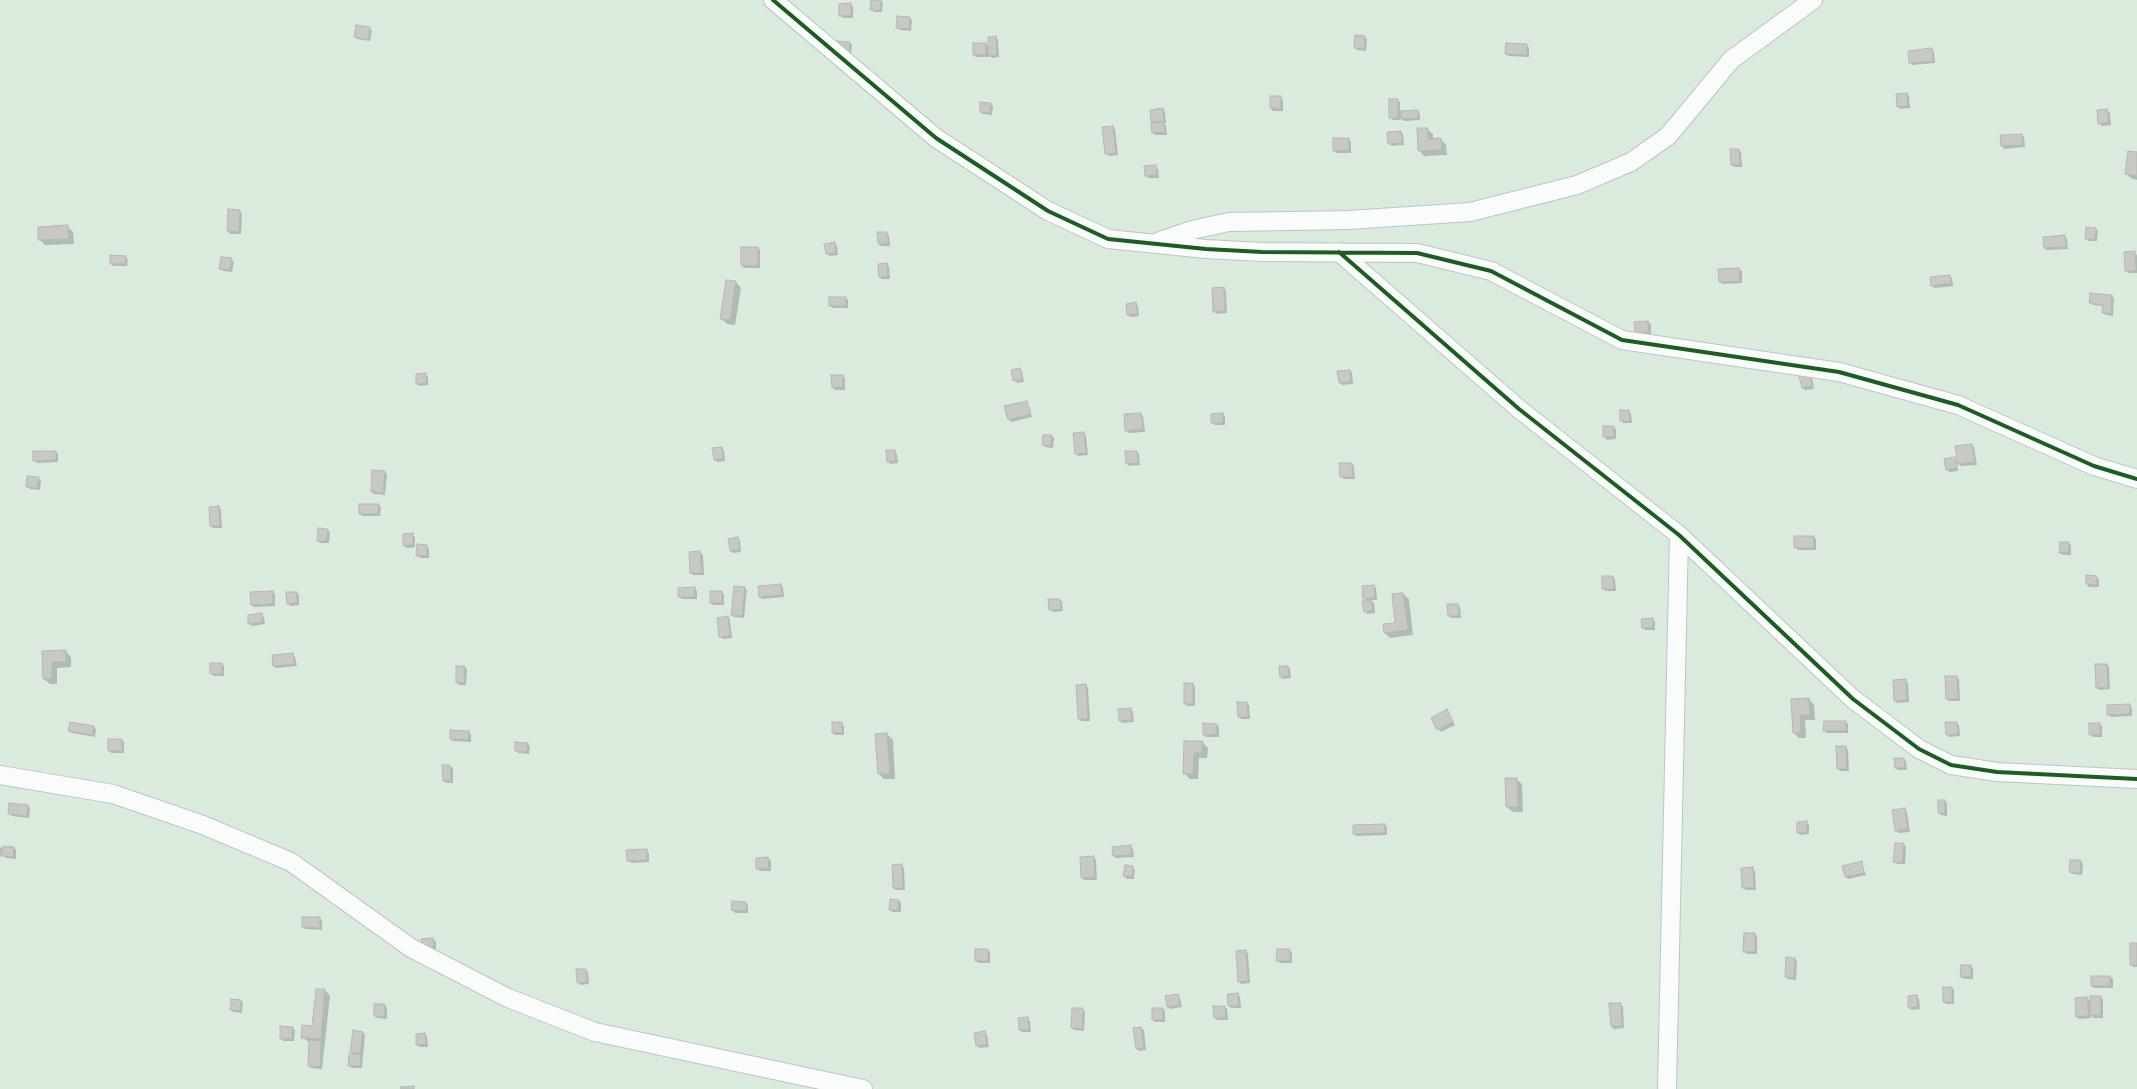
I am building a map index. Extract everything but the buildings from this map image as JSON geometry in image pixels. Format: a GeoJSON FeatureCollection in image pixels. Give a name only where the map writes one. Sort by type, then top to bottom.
{"type":"FeatureCollection","features":[{"type":"Feature","properties":{"kind":"street"},"geometry":{"type":"LineString","coordinates":[[774,0],[936,138],[1048,211],[1108,239],[1255,252],[1417,253],[1491,271],[1622,340],[1846,374],[1958,405],[2094,466],[2137,479]]}},
{"type":"Feature","properties":{"kind":"street"},"geometry":{"type":"LineString","coordinates":[[1154,244],[1192,230],[1229,222],[1349,220],[1470,212],[1577,185],[1631,162],[1668,136],[1731,60],[1813,0]]}},
{"type":"Feature","properties":{"kind":"street"},"geometry":{"type":"LineString","coordinates":[[1339,252],[1519,409],[1679,535],[1853,699],[1919,749],[1951,765],[1997,772],[2137,780]]}},
{"type":"Feature","properties":{"kind":"street"},"geometry":{"type":"LineString","coordinates":[[1667,1089],[1679,535]]}},
{"type":"Feature","properties":{"kind":"street"},"geometry":{"type":"LineString","coordinates":[[0,775],[114,794],[203,825],[291,862],[411,948],[508,998],[595,1032],[863,1089]]}},
{"type":"Feature","properties":{"kind":"cycle path"},"geometry":{"type":"LineString","coordinates":[[773,0],[936,138],[1048,211],[1108,239],[1206,249],[1262,252],[1417,253],[1491,271],[1622,340],[1839,372],[1958,405],[2094,466],[2137,479]]}},
{"type":"Feature","properties":{"kind":"cycle path"},"geometry":{"type":"LineString","coordinates":[[1339,252],[1519,409],[1679,535],[1853,699],[1919,749],[1951,765],[1997,772],[2137,779]]}}]}
